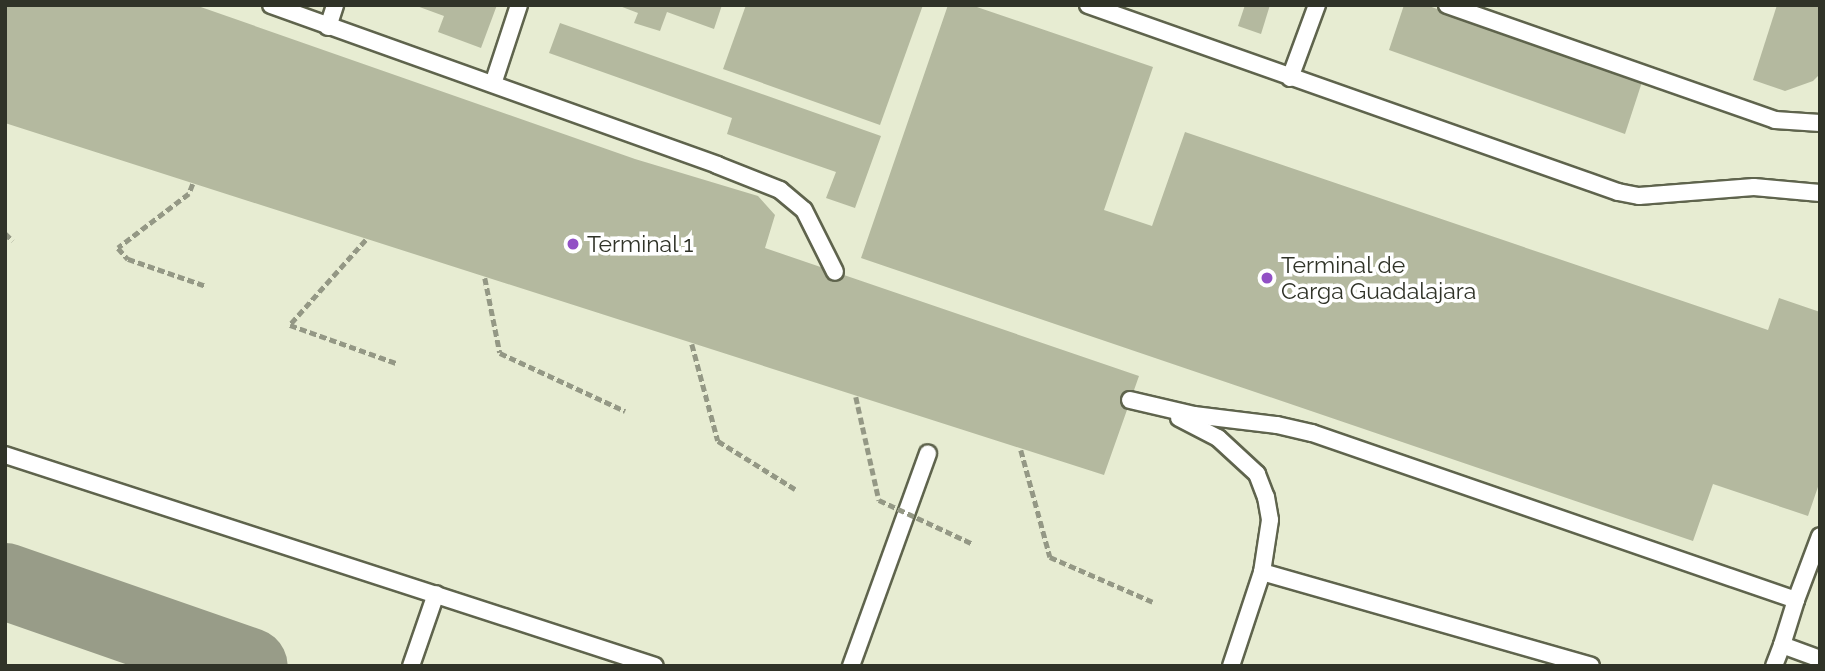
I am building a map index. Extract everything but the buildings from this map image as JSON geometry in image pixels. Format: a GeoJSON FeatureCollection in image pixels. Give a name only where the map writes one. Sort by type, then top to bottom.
{"type":"FeatureCollection","features":[{"type":"Feature","properties":{"kind":"lane"},"geometry":{"type":"LineString","coordinates":[[271,5],[780,190],[804,210],[835,272]]}},
{"type":"Feature","properties":{"kind":"lane"},"geometry":{"type":"LineString","coordinates":[[328,27],[335,5]]}},
{"type":"Feature","properties":{"kind":"lane"},"geometry":{"type":"LineString","coordinates":[[493,84],[519,5]]}},
{"type":"Feature","properties":{"kind":"lane"},"geometry":{"type":"LineString","coordinates":[[1088,5],[1618,192],[1639,195],[1754,187],[1820,193]]}},
{"type":"Feature","properties":{"kind":"lane"},"geometry":{"type":"LineString","coordinates":[[1290,78],[1317,5]]}},
{"type":"Feature","properties":{"kind":"lane"},"geometry":{"type":"LineString","coordinates":[[1447,5],[1775,120],[1820,123]]}},
{"type":"Feature","properties":{"kind":"lane"},"geometry":{"type":"LineString","coordinates":[[1231,666],[1262,572],[1270,520],[1266,497],[1257,474],[1238,454],[1192,423],[1130,400],[1194,415],[1277,425],[1312,433],[1796,600]]}},
{"type":"Feature","properties":{"kind":"lane"},"geometry":{"type":"LineString","coordinates":[[851,666],[928,453]]}},
{"type":"Feature","properties":{"kind":"lane"},"geometry":{"type":"LineString","coordinates":[[5,455],[655,666]]}},
{"type":"Feature","properties":{"kind":"lane"},"geometry":{"type":"LineString","coordinates":[[1774,666],[1820,536]]}},
{"type":"Feature","properties":{"kind":"lane"},"geometry":{"type":"LineString","coordinates":[[1262,572],[1591,666]]}},
{"type":"Feature","properties":{"kind":"lane"},"geometry":{"type":"LineString","coordinates":[[411,666],[436,594]]}},
{"type":"Feature","properties":{"kind":"lane"},"geometry":{"type":"LineString","coordinates":[[1782,645],[1820,659]]}},
{"type":"Feature","properties":{"kind":"path"},"geometry":{"type":"LineString","coordinates":[[192,184],[189,194],[118,248],[128,259],[206,286]]}},
{"type":"Feature","properties":{"kind":"path"},"geometry":{"type":"LineString","coordinates":[[5,233],[13,241]]}},
{"type":"Feature","properties":{"kind":"path"},"geometry":{"type":"LineString","coordinates":[[366,240],[290,325],[396,363]]}},
{"type":"Feature","properties":{"kind":"path"},"geometry":{"type":"LineString","coordinates":[[485,278],[500,353],[625,411]]}},
{"type":"Feature","properties":{"kind":"path"},"geometry":{"type":"LineString","coordinates":[[692,344],[718,441],[795,489]]}},
{"type":"Feature","properties":{"kind":"path"},"geometry":{"type":"LineString","coordinates":[[856,397],[879,500],[973,544]]}},
{"type":"Feature","properties":{"kind":"path"},"geometry":{"type":"LineString","coordinates":[[1021,450],[1050,557],[1153,602]]}},
{"type":"Feature","properties":{"kind":"taxiway"},"geometry":{"type":"LineString","coordinates":[[5,581],[249,666]]}},
{"type":"Feature","properties":{"kind":"place","name":"Terminal 1"},"geometry":{"type":"Point","coordinates":[573,244]}},
{"type":"Feature","properties":{"kind":"place","name":"Terminal de Carga Guadalajara"},"geometry":{"type":"Point","coordinates":[1267,278]}}]}
